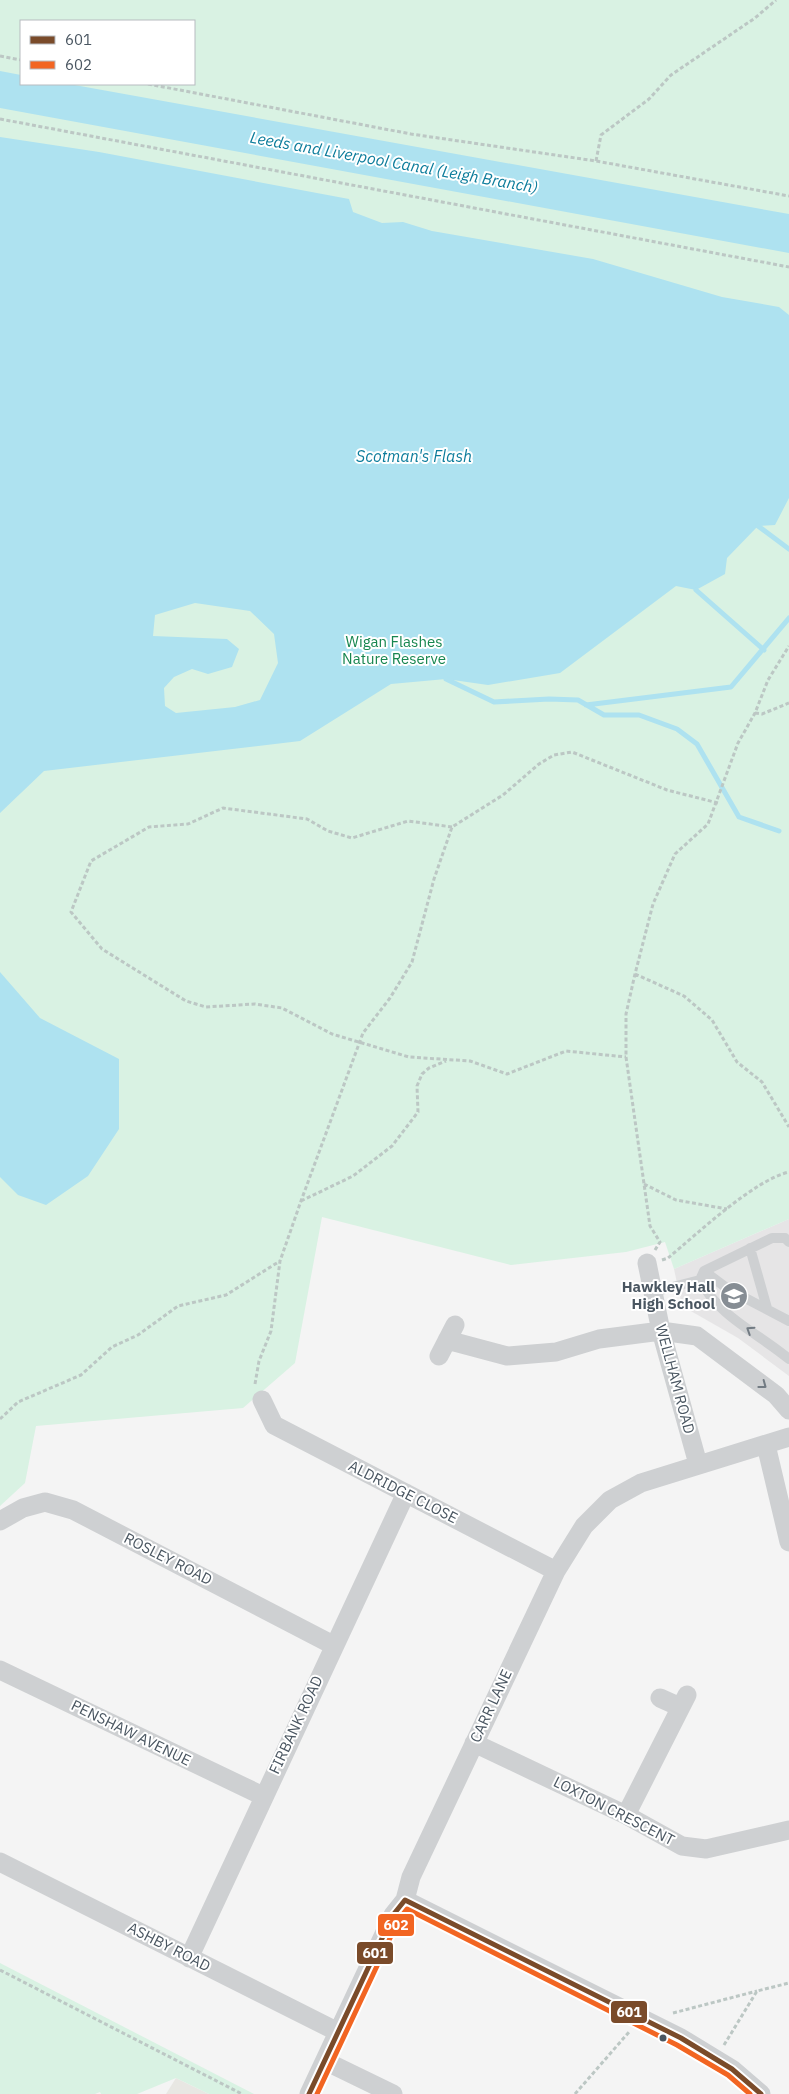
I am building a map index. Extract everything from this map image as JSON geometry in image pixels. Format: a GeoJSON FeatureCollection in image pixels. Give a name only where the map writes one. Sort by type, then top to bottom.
{"type":"FeatureCollection","features":[{"type":"Feature","properties":{"kind":"street","name":"WELLHAM ROAD"},"geometry":{"type":"LineString","coordinates":[[647,1263],[661,1331],[698,1464]]}},
{"type":"Feature","properties":{"kind":"street"},"geometry":{"type":"LineString","coordinates":[[447,1340],[507,1356],[556,1352],[599,1339],[661,1331],[697,1336],[776,1395],[789,1410]]}},
{"type":"Feature","properties":{"kind":"street","name":"ALDRIDGE CLOSE"},"geometry":{"type":"LineString","coordinates":[[262,1400],[274,1425],[556,1571]]}},
{"type":"Feature","properties":{"kind":"street","name":"CARR LANE"},"geometry":{"type":"LineString","coordinates":[[309,2094],[393,1915],[405,1900],[411,1877],[556,1571],[584,1526],[610,1500],[641,1483],[789,1437]]}},
{"type":"Feature","properties":{"kind":"street"},"geometry":{"type":"LineString","coordinates":[[766,1445],[789,1542]]}},
{"type":"Feature","properties":{"kind":"street","name":"FIRBANK ROAD"},"geometry":{"type":"LineString","coordinates":[[189,1958],[333,1645],[406,1493]]}},
{"type":"Feature","properties":{"kind":"street","name":"ROSLEY ROAD"},"geometry":{"type":"LineString","coordinates":[[0,1521],[23,1508],[45,1502],[73,1510],[333,1645]]}},
{"type":"Feature","properties":{"kind":"street","name":"PENSHAW AVENUE"},"geometry":{"type":"LineString","coordinates":[[0,1670],[263,1796]]}},
{"type":"Feature","properties":{"kind":"street"},"geometry":{"type":"LineString","coordinates":[[626,1815],[683,1701],[660,1698]]}},
{"type":"Feature","properties":{"kind":"street","name":"LOXTON CRESCENT"},"geometry":{"type":"LineString","coordinates":[[474,1743],[626,1815],[682,1846],[706,1850],[789,1830]]}},
{"type":"Feature","properties":{"kind":"street","name":"ASHBY ROAD"},"geometry":{"type":"LineString","coordinates":[[0,1862],[338,2032]]}},
{"type":"Feature","properties":{"kind":"street"},"geometry":{"type":"LineString","coordinates":[[405,1900],[716,2058],[760,2094]]}},
{"type":"Feature","properties":{"kind":"street"},"geometry":{"type":"LineString","coordinates":[[325,2061],[393,2094]]}},
{"type":"Feature","properties":{"kind":"lane"},"geometry":{"type":"LineString","coordinates":[[653,1292],[702,1276],[750,1248],[772,1238],[785,1238],[789,1242]]}},
{"type":"Feature","properties":{"kind":"lane"},"geometry":{"type":"LineString","coordinates":[[750,1248],[767,1308]]}},
{"type":"Feature","properties":{"kind":"lane"},"geometry":{"type":"LineString","coordinates":[[702,1276],[789,1321]]}},
{"type":"Feature","properties":{"kind":"lane"},"geometry":{"type":"LineString","coordinates":[[702,1276],[707,1294],[726,1314],[767,1341],[789,1359]]}},
{"type":"Feature","properties":{"kind":"path"},"geometry":{"type":"LineString","coordinates":[[596,161],[601,135],[649,99],[671,76],[755,18],[776,0]]}},
{"type":"Feature","properties":{"kind":"path"},"geometry":{"type":"LineString","coordinates":[[0,56],[20,60]]}},
{"type":"Feature","properties":{"kind":"path"},"geometry":{"type":"LineString","coordinates":[[153,85],[411,134],[596,161],[789,196]]}},
{"type":"Feature","properties":{"kind":"path"},"geometry":{"type":"LineString","coordinates":[[0,119],[789,267]]}},
{"type":"Feature","properties":{"kind":"path"},"geometry":{"type":"LineString","coordinates":[[647,1263],[660,1242],[650,1226],[626,1057],[626,1014],[635,974],[652,904],[675,854],[708,824],[718,803],[726,774],[738,743],[755,714],[768,680],[789,646]]}},
{"type":"Feature","properties":{"kind":"path"},"geometry":{"type":"LineString","coordinates":[[755,714],[762,714],[789,703]]}},
{"type":"Feature","properties":{"kind":"path"},"geometry":{"type":"LineString","coordinates":[[262,1400],[254,1388],[259,1361],[271,1331],[280,1261],[363,1034],[390,998],[412,962],[434,879],[452,827],[503,795],[539,764],[554,755],[572,752],[667,790],[718,803]]}},
{"type":"Feature","properties":{"kind":"path"},"geometry":{"type":"LineString","coordinates":[[452,827],[408,821],[352,838],[328,831],[307,819],[223,808],[188,824],[149,827],[91,861],[72,912],[102,949],[186,1001],[206,1007],[255,1004],[282,1008],[332,1034],[408,1057],[470,1061],[508,1074],[566,1051],[626,1057]]}},
{"type":"Feature","properties":{"kind":"path"},"geometry":{"type":"LineString","coordinates":[[635,974],[684,996],[712,1020],[737,1062],[762,1082],[789,1127]]}},
{"type":"Feature","properties":{"kind":"path"},"geometry":{"type":"LineString","coordinates":[[301,1202],[353,1176],[392,1146],[418,1112],[417,1086],[422,1074],[429,1068],[447,1060]]}},
{"type":"Feature","properties":{"kind":"path"},"geometry":{"type":"LineString","coordinates":[[647,1263],[668,1258],[727,1209],[775,1175],[789,1172]]}},
{"type":"Feature","properties":{"kind":"path"},"geometry":{"type":"LineString","coordinates":[[644,1184],[676,1200],[727,1209]]}},
{"type":"Feature","properties":{"kind":"path"},"geometry":{"type":"LineString","coordinates":[[0,1419],[18,1402],[81,1375],[112,1347],[138,1335],[178,1306],[226,1295],[280,1261]]}},
{"type":"Feature","properties":{"kind":"path"},"geometry":{"type":"LineString","coordinates":[[0,1970],[242,2094]]}},
{"type":"Feature","properties":{"kind":"path"},"geometry":{"type":"LineString","coordinates":[[716,2058],[757,1991],[789,1983]]}},
{"type":"Feature","properties":{"kind":"shaded area","name":"Hawkley Hall High School"},"geometry":{"type":"Polygon","coordinates":[[[789,1219],[789,1376],[738,1338],[682,1306],[674,1269],[789,1219]]]}},
{"type":"Feature","properties":{"kind":"shaded area"},"geometry":{"type":"Polygon","coordinates":[[[176,2078],[186,2083],[209,2094],[166,2094],[176,2078]]]}},
{"type":"Feature","properties":{"kind":"green space","name":"Wigan Flashes Nature Reserve"},"geometry":{"type":"Polygon","coordinates":[[[0,0],[789,0],[789,1219],[674,1269],[665,1242],[626,1252],[511,1265],[322,1217],[295,1363],[243,1408],[36,1426],[25,1483],[0,1506],[0,0]]]}},
{"type":"Feature","properties":{"kind":"green space"},"geometry":{"type":"Polygon","coordinates":[[[0,1963],[254,2094],[209,2094],[176,2078],[137,2094],[101,2094],[100,2092],[95,2094],[0,2094],[0,1963]]]}},
{"type":"Feature","properties":{"kind":"water","name":"Leeds and Liverpool Canal (Leigh Branch)"},"geometry":{"type":"Polygon","coordinates":[[[0,71],[20,75],[20,85],[75,85],[789,214],[789,253],[0,108],[0,71]]]}},
{"type":"Feature","properties":{"kind":"water","name":"Scotman's Flash"},"geometry":{"type":"Polygon","coordinates":[[[0,137],[99,152],[349,199],[353,212],[382,223],[403,222],[432,231],[593,259],[722,297],[779,307],[789,315],[789,498],[775,525],[758,526],[727,558],[725,574],[696,590],[676,586],[560,673],[488,685],[446,679],[391,684],[300,741],[44,771],[0,813],[0,137]],[[195,603],[155,615],[153,636],[227,639],[239,649],[232,667],[208,674],[192,669],[174,677],[164,688],[165,706],[176,713],[235,707],[260,700],[278,663],[274,634],[250,611],[195,603]]]}},
{"type":"Feature","properties":{"kind":"water"},"geometry":{"type":"Polygon","coordinates":[[[0,972],[40,1018],[119,1059],[119,1129],[88,1176],[46,1205],[18,1195],[0,1177],[0,972]]]}},
{"type":"Feature","properties":{"kind":"waterway"},"geometry":{"type":"LineString","coordinates":[[758,526],[789,549]]}},
{"type":"Feature","properties":{"kind":"waterway"},"geometry":{"type":"LineString","coordinates":[[696,590],[764,650]]}},
{"type":"Feature","properties":{"kind":"waterway"},"geometry":{"type":"LineString","coordinates":[[586,705],[731,687],[789,618]]}},
{"type":"Feature","properties":{"kind":"waterway"},"geometry":{"type":"LineString","coordinates":[[446,679],[494,702],[549,699],[578,700],[604,715],[639,715],[677,729],[697,744],[739,817],[779,831]]}},
{"type":"Feature","properties":{"kind":"transit line","name":"601"},"geometry":{"type":"LineString","coordinates":[[309,2094],[393,1915],[405,1900],[681,2038],[732,2069],[761,2094]]}},
{"type":"Feature","properties":{"kind":"transit line","name":"602"},"geometry":{"type":"LineString","coordinates":[[317,2094],[399,1919],[407,1909],[677,2045],[728,2075],[750,2094]]}},
{"type":"Feature","properties":{"kind":"place","name":"Hawkley Hall High School"},"geometry":{"type":"Point","coordinates":[734,1296]}}]}
